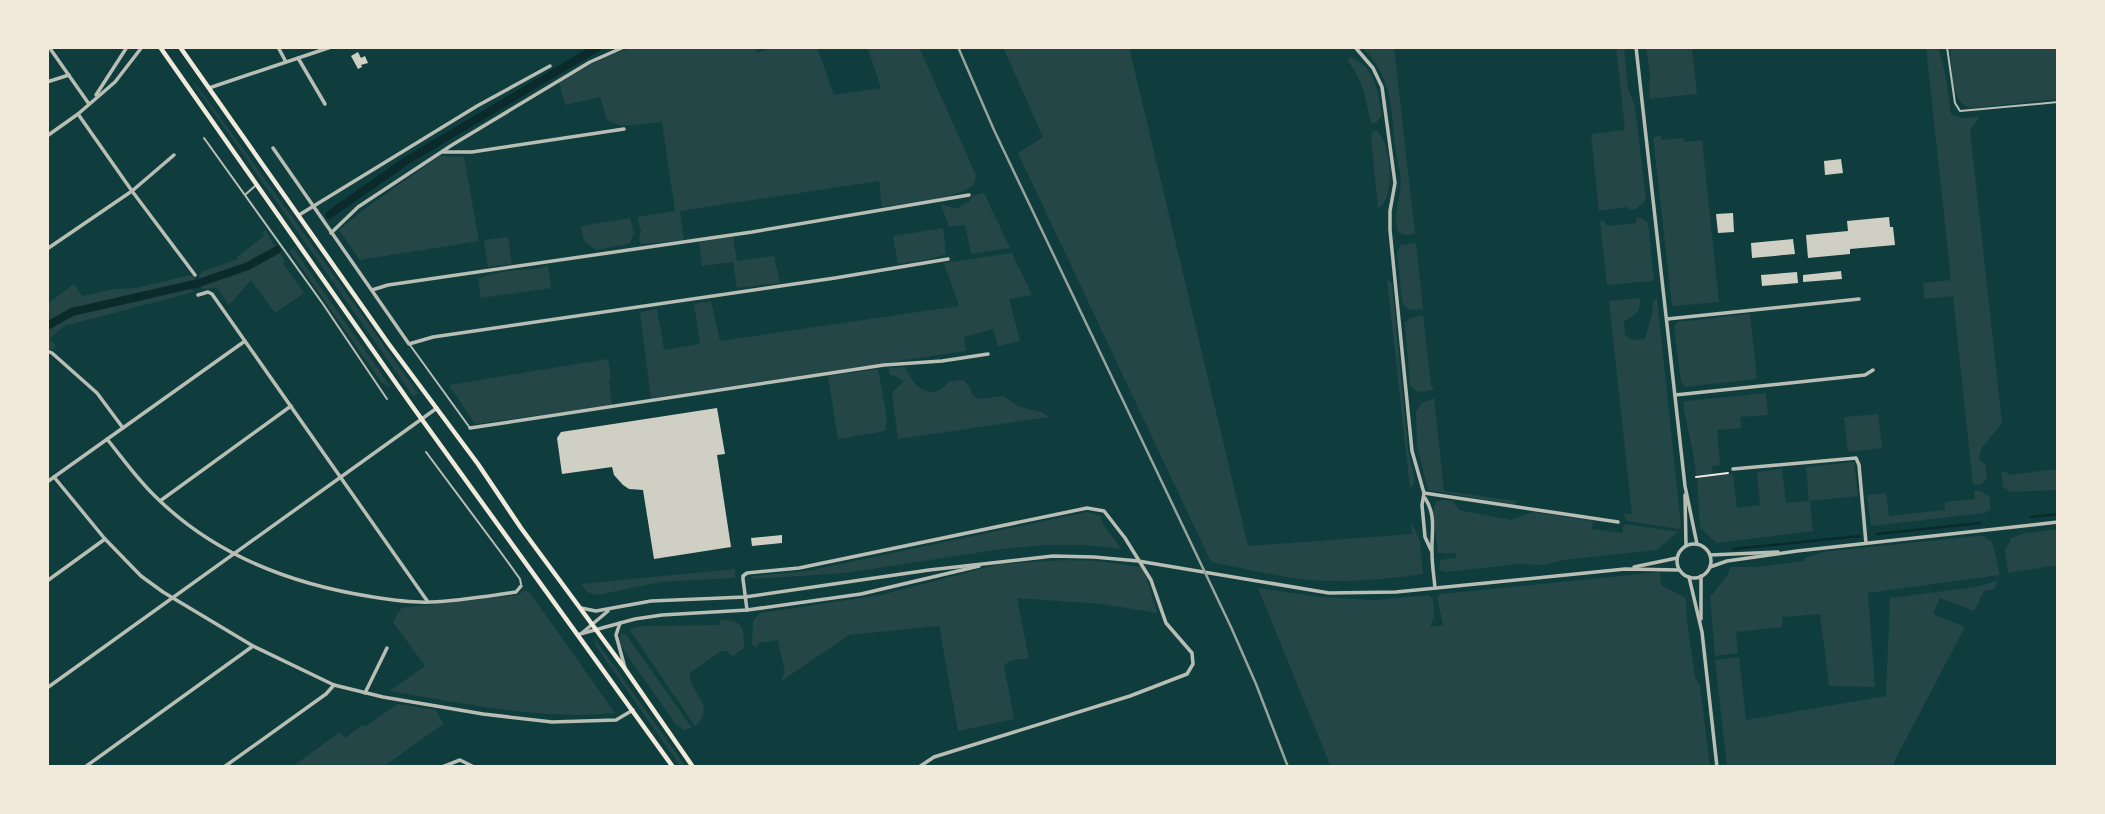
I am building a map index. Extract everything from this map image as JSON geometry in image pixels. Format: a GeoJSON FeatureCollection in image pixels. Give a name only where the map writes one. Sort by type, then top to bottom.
{"type":"FeatureCollection","features":[{"type":"Feature","properties":{"kind":"main road"},"geometry":{"type":"LineString","coordinates":[[160,47],[422,419],[580,634],[673,767]]}},
{"type":"Feature","properties":{"kind":"main road"},"geometry":{"type":"LineString","coordinates":[[180,47],[693,767]]}},
{"type":"Feature","properties":{"kind":"street"},"geometry":{"type":"LineString","coordinates":[[49,47],[89,104]]}},
{"type":"Feature","properties":{"kind":"street"},"geometry":{"type":"LineString","coordinates":[[47,135],[89,104],[127,47]]}},
{"type":"Feature","properties":{"kind":"street"},"geometry":{"type":"LineString","coordinates":[[93,99],[115,82],[142,47]]}},
{"type":"Feature","properties":{"kind":"street"},"geometry":{"type":"LineString","coordinates":[[278,47],[286,62]]}},
{"type":"Feature","properties":{"kind":"street"},"geometry":{"type":"LineString","coordinates":[[209,88],[331,47]]}},
{"type":"Feature","properties":{"kind":"street"},"geometry":{"type":"LineString","coordinates":[[331,233],[358,207],[441,152],[590,62],[624,47]]}},
{"type":"Feature","properties":{"kind":"street"},"geometry":{"type":"LineString","coordinates":[[1355,47],[1378,76],[1385,103],[1395,183],[1390,230],[1412,451],[1424,495],[1430,505],[1434,537],[1431,550]]}},
{"type":"Feature","properties":{"kind":"street"},"geometry":{"type":"LineString","coordinates":[[1636,47],[1685,486],[1686,545]]}},
{"type":"Feature","properties":{"kind":"street"},"geometry":{"type":"LineString","coordinates":[[298,58],[325,104]]}},
{"type":"Feature","properties":{"kind":"street"},"geometry":{"type":"LineString","coordinates":[[298,216],[477,106],[550,66]]}},
{"type":"Feature","properties":{"kind":"street"},"geometry":{"type":"LineString","coordinates":[[47,82],[69,75]]}},
{"type":"Feature","properties":{"kind":"street"},"geometry":{"type":"LineString","coordinates":[[78,114],[195,275]]}},
{"type":"Feature","properties":{"kind":"street"},"geometry":{"type":"LineString","coordinates":[[441,152],[472,152],[624,129]]}},
{"type":"Feature","properties":{"kind":"street"},"geometry":{"type":"LineString","coordinates":[[273,148],[410,344],[433,337],[948,259]]}},
{"type":"Feature","properties":{"kind":"street"},"geometry":{"type":"LineString","coordinates":[[47,250],[132,191],[174,155]]}},
{"type":"Feature","properties":{"kind":"street"},"geometry":{"type":"LineString","coordinates":[[372,290],[440,277],[752,232],[969,195]]}},
{"type":"Feature","properties":{"kind":"street"},"geometry":{"type":"LineString","coordinates":[[198,295],[211,293],[428,602]]}},
{"type":"Feature","properties":{"kind":"street"},"geometry":{"type":"LineString","coordinates":[[1667,319],[1859,299]]}},
{"type":"Feature","properties":{"kind":"street"},"geometry":{"type":"LineString","coordinates":[[47,482],[245,341]]}},
{"type":"Feature","properties":{"kind":"street"},"geometry":{"type":"LineString","coordinates":[[47,351],[97,393],[123,428]]}},
{"type":"Feature","properties":{"kind":"street"},"geometry":{"type":"LineString","coordinates":[[470,428],[884,365],[942,361],[988,354]]}},
{"type":"Feature","properties":{"kind":"street"},"geometry":{"type":"LineString","coordinates":[[1675,395],[1865,375],[1873,370]]}},
{"type":"Feature","properties":{"kind":"street"},"geometry":{"type":"LineString","coordinates":[[160,501],[291,405]]}},
{"type":"Feature","properties":{"kind":"street"},"geometry":{"type":"LineString","coordinates":[[47,688],[437,408]]}},
{"type":"Feature","properties":{"kind":"street"},"geometry":{"type":"LineString","coordinates":[[107,439],[160,501],[196,531],[234,554],[274,573],[320,587],[393,600],[428,602],[516,592],[521,586]]}},
{"type":"Feature","properties":{"kind":"street"},"geometry":{"type":"LineString","coordinates":[[1733,469],[1853,457],[1858,459],[1867,543]]}},
{"type":"Feature","properties":{"kind":"street"},"geometry":{"type":"LineString","coordinates":[[54,477],[105,539],[141,576],[253,646],[334,685],[483,714],[552,722],[616,720],[633,709]]}},
{"type":"Feature","properties":{"kind":"street"},"geometry":{"type":"LineString","coordinates":[[1685,486],[1697,544]]}},
{"type":"Feature","properties":{"kind":"street"},"geometry":{"type":"LineString","coordinates":[[1424,495],[1618,522]]}},
{"type":"Feature","properties":{"kind":"street"},"geometry":{"type":"LineString","coordinates":[[1424,495],[1422,505],[1425,537],[1431,550],[1435,588]]}},
{"type":"Feature","properties":{"kind":"street"},"geometry":{"type":"LineString","coordinates":[[747,610],[743,576],[747,573],[799,568],[1087,508],[1104,510],[1151,580],[1166,623],[1192,653],[1193,664],[1187,674],[1130,696],[933,757],[919,767]]}},
{"type":"Feature","properties":{"kind":"street"},"geometry":{"type":"LineString","coordinates":[[1625,569],[1679,570],[1689,577],[1701,576],[1710,567],[1727,561],[2058,522]]}},
{"type":"Feature","properties":{"kind":"street"},"geometry":{"type":"LineString","coordinates":[[47,581],[105,539]]}},
{"type":"Feature","properties":{"kind":"street"},"geometry":{"type":"LineString","coordinates":[[1679,570],[1677,558],[1686,545],[1697,544],[1706,549],[1710,555],[1710,567]]}},
{"type":"Feature","properties":{"kind":"street"},"geometry":{"type":"LineString","coordinates":[[1710,555],[1797,551]]}},
{"type":"Feature","properties":{"kind":"street"},"geometry":{"type":"LineString","coordinates":[[580,608],[596,611],[651,601],[745,597],[1053,556],[1094,556],[1138,561],[1329,593],[1396,592],[1625,569],[1677,558]]}},
{"type":"Feature","properties":{"kind":"street"},"geometry":{"type":"LineString","coordinates":[[580,634],[662,615],[747,610],[861,594],[998,562]]}},
{"type":"Feature","properties":{"kind":"street"},"geometry":{"type":"LineString","coordinates":[[1701,576],[1701,627],[1717,767]]}},
{"type":"Feature","properties":{"kind":"street"},"geometry":{"type":"LineString","coordinates":[[1689,577],[1701,627]]}},
{"type":"Feature","properties":{"kind":"street"},"geometry":{"type":"LineString","coordinates":[[580,634],[610,610]]}},
{"type":"Feature","properties":{"kind":"street"},"geometry":{"type":"LineString","coordinates":[[620,623],[616,635],[625,669]]}},
{"type":"Feature","properties":{"kind":"street"},"geometry":{"type":"LineString","coordinates":[[85,767],[253,646]]}},
{"type":"Feature","properties":{"kind":"street"},"geometry":{"type":"LineString","coordinates":[[365,693],[387,648]]}},
{"type":"Feature","properties":{"kind":"street"},"geometry":{"type":"LineString","coordinates":[[224,767],[326,694],[334,685]]}},
{"type":"Feature","properties":{"kind":"street"},"geometry":{"type":"LineString","coordinates":[[442,767],[460,760],[474,767]]}},
{"type":"Feature","properties":{"kind":"lane"},"geometry":{"type":"LineString","coordinates":[[1947,47],[1955,103],[1957,109],[1963,112],[2058,102]]}},
{"type":"Feature","properties":{"kind":"lane"},"geometry":{"type":"LineString","coordinates":[[204,138],[323,304],[387,399]]}},
{"type":"Feature","properties":{"kind":"lane"},"geometry":{"type":"LineString","coordinates":[[245,195],[257,185]]}},
{"type":"Feature","properties":{"kind":"lane"},"geometry":{"type":"LineString","coordinates":[[410,344],[470,428]]}},
{"type":"Feature","properties":{"kind":"lane"},"geometry":{"type":"LineString","coordinates":[[426,452],[520,579],[521,586]]}},
{"type":"Feature","properties":{"kind":"path"},"geometry":{"type":"LineString","coordinates":[[1696,477],[1734,472],[1733,469]]}},
{"type":"Feature","properties":{"kind":"shaded area"},"geometry":{"type":"Polygon","coordinates":[[[634,47],[755,47],[757,53],[773,47],[817,47],[834,95],[881,88],[867,47],[919,47],[976,175],[974,185],[943,197],[882,207],[879,181],[680,211],[684,240],[642,244],[639,241],[641,230],[637,217],[675,211],[662,122],[621,126],[607,120],[600,97],[565,105],[559,82],[603,58],[634,47]]]}},
{"type":"Feature","properties":{"kind":"shaded area"},"geometry":{"type":"Polygon","coordinates":[[[1003,47],[1129,47],[1248,546],[1412,534],[1411,521],[1420,541],[1423,574],[1365,580],[1315,580],[1285,577],[1211,562],[1018,153],[1043,137],[1003,47]]]}},
{"type":"Feature","properties":{"kind":"shaded area"},"geometry":{"type":"Polygon","coordinates":[[[1362,47],[1394,47],[1415,234],[1405,235],[1398,232],[1396,214],[1401,180],[1389,96],[1380,71],[1362,47]]]}},
{"type":"Feature","properties":{"kind":"shaded area"},"geometry":{"type":"Polygon","coordinates":[[[1616,47],[1624,47],[1628,89],[1635,106],[1646,200],[1636,209],[1627,207],[1599,211],[1591,134],[1625,130],[1616,47]]]}},
{"type":"Feature","properties":{"kind":"shaded area"},"geometry":{"type":"Polygon","coordinates":[[[1646,47],[1692,47],[1697,94],[1649,99],[1650,77],[1646,47]]]}},
{"type":"Feature","properties":{"kind":"shaded area"},"geometry":{"type":"Polygon","coordinates":[[[1926,47],[1938,47],[1945,72],[1951,114],[1961,118],[1980,117],[1970,130],[2002,423],[1981,449],[1979,460],[1985,464],[1987,478],[1981,484],[1973,485],[1953,296],[1925,299],[1923,283],[1951,280],[1926,47]]]}},
{"type":"Feature","properties":{"kind":"shaded area"},"geometry":{"type":"Polygon","coordinates":[[[1950,47],[2058,47],[2058,99],[1971,108],[1964,105],[1959,100],[1953,83],[1950,47]]]}},
{"type":"Feature","properties":{"kind":"shaded area"},"geometry":{"type":"Polygon","coordinates":[[[1350,57],[1359,61],[1374,80],[1382,115],[1376,123],[1371,123],[1360,82],[1347,60],[1350,57]]]}},
{"type":"Feature","properties":{"kind":"shaded area"},"geometry":{"type":"Polygon","coordinates":[[[194,82],[242,147],[418,393],[413,396],[194,82]]]}},
{"type":"Feature","properties":{"kind":"shaded area"},"geometry":{"type":"Polygon","coordinates":[[[1373,131],[1377,131],[1382,137],[1390,170],[1388,194],[1378,208],[1371,136],[1373,131]]]}},
{"type":"Feature","properties":{"kind":"shaded area"},"geometry":{"type":"Polygon","coordinates":[[[1661,136],[1661,140],[1702,140],[1719,302],[1672,305],[1653,137],[1661,136]]]}},
{"type":"Feature","properties":{"kind":"shaded area"},"geometry":{"type":"Polygon","coordinates":[[[439,156],[464,157],[479,241],[360,260],[339,230],[439,156]]]}},
{"type":"Feature","properties":{"kind":"shaded area"},"geometry":{"type":"Polygon","coordinates":[[[984,193],[1010,248],[971,254],[965,225],[949,227],[941,204],[956,209],[970,201],[972,196],[984,193]]]}},
{"type":"Feature","properties":{"kind":"shaded area"},"geometry":{"type":"Polygon","coordinates":[[[630,218],[634,234],[629,244],[596,250],[584,241],[581,226],[630,218]]]}},
{"type":"Feature","properties":{"kind":"shaded area"},"geometry":{"type":"Polygon","coordinates":[[[1636,218],[1642,218],[1648,223],[1654,279],[1607,285],[1600,221],[1604,221],[1607,226],[1636,223],[1636,218]]]}},
{"type":"Feature","properties":{"kind":"shaded area"},"geometry":{"type":"Polygon","coordinates":[[[943,228],[946,254],[898,264],[893,236],[943,228]]]}},
{"type":"Feature","properties":{"kind":"shaded area"},"geometry":{"type":"Polygon","coordinates":[[[265,230],[276,248],[245,265],[200,280],[201,272],[238,259],[237,257],[264,236],[262,232],[265,230]]]}},
{"type":"Feature","properties":{"kind":"shaded area"},"geometry":{"type":"Polygon","coordinates":[[[508,237],[512,264],[488,267],[484,240],[508,237]]]}},
{"type":"Feature","properties":{"kind":"shaded area"},"geometry":{"type":"Polygon","coordinates":[[[733,237],[737,261],[774,256],[780,283],[737,288],[733,262],[702,266],[699,242],[733,237]]]}},
{"type":"Feature","properties":{"kind":"shaded area"},"geometry":{"type":"Polygon","coordinates":[[[1416,243],[1423,309],[1410,310],[1402,301],[1397,252],[1401,245],[1416,243]]]}},
{"type":"Feature","properties":{"kind":"shaded area"},"geometry":{"type":"Polygon","coordinates":[[[293,248],[389,387],[381,382],[290,251],[293,248]]]}},
{"type":"Feature","properties":{"kind":"shaded area"},"geometry":{"type":"Polygon","coordinates":[[[279,252],[285,261],[283,264],[304,293],[275,313],[251,280],[229,305],[217,288],[202,289],[201,285],[248,269],[279,252]]]}},
{"type":"Feature","properties":{"kind":"shaded area"},"geometry":{"type":"Polygon","coordinates":[[[1012,253],[1032,295],[1009,299],[1020,341],[998,346],[993,329],[964,337],[966,351],[651,398],[640,312],[657,309],[664,350],[700,344],[694,304],[711,301],[720,341],[959,306],[944,263],[1012,253]]]}},
{"type":"Feature","properties":{"kind":"shaded area"},"geometry":{"type":"Polygon","coordinates":[[[548,265],[551,288],[481,298],[478,279],[500,272],[548,265]]]}},
{"type":"Feature","properties":{"kind":"shaded area"},"geometry":{"type":"Polygon","coordinates":[[[194,276],[195,282],[74,309],[47,322],[47,304],[74,284],[82,296],[135,288],[194,276]]]}},
{"type":"Feature","properties":{"kind":"shaded area"},"geometry":{"type":"Polygon","coordinates":[[[1387,279],[1392,284],[1408,449],[1415,482],[1410,488],[1387,279]]]}},
{"type":"Feature","properties":{"kind":"shaded area"},"geometry":{"type":"Polygon","coordinates":[[[190,288],[194,292],[64,326],[49,339],[56,346],[53,350],[47,347],[47,328],[80,313],[190,288]]]}},
{"type":"Feature","properties":{"kind":"shaded area"},"geometry":{"type":"Polygon","coordinates":[[[1640,298],[1637,312],[1624,321],[1625,335],[1632,340],[1645,339],[1653,302],[1657,298],[1681,526],[1679,529],[1627,521],[1623,514],[1632,514],[1609,301],[1640,298]]]}},
{"type":"Feature","properties":{"kind":"shaded area"},"geometry":{"type":"Polygon","coordinates":[[[1750,314],[1757,379],[1685,387],[1681,382],[1674,327],[1677,322],[1750,314]]]}},
{"type":"Feature","properties":{"kind":"shaded area"},"geometry":{"type":"Polygon","coordinates":[[[1423,315],[1433,390],[1417,392],[1410,385],[1405,323],[1410,318],[1423,315]]]}},
{"type":"Feature","properties":{"kind":"shaded area"},"geometry":{"type":"Polygon","coordinates":[[[608,359],[612,405],[475,424],[449,385],[608,359]]]}},
{"type":"Feature","properties":{"kind":"shaded area"},"geometry":{"type":"Polygon","coordinates":[[[905,367],[913,381],[924,390],[936,391],[949,381],[963,380],[973,396],[979,399],[1003,396],[1020,407],[1042,412],[1049,417],[898,439],[892,393],[904,381],[889,374],[889,368],[905,367]]]}},
{"type":"Feature","properties":{"kind":"shaded area"},"geometry":{"type":"Polygon","coordinates":[[[878,369],[887,418],[885,431],[838,439],[828,376],[878,369]]]}},
{"type":"Feature","properties":{"kind":"shaded area"},"geometry":{"type":"Polygon","coordinates":[[[1766,393],[1768,415],[1740,417],[1741,428],[1717,430],[1720,465],[1712,466],[1713,474],[1696,475],[1683,403],[1766,393]]]}},
{"type":"Feature","properties":{"kind":"shaded area"},"geometry":{"type":"Polygon","coordinates":[[[1434,398],[1444,491],[1517,501],[1516,505],[1428,490],[1417,446],[1416,411],[1422,403],[1434,398]]]}},
{"type":"Feature","properties":{"kind":"shaded area"},"geometry":{"type":"Polygon","coordinates":[[[1878,414],[1882,448],[1848,452],[1844,417],[1878,414]]]}},
{"type":"Feature","properties":{"kind":"shaded area"},"geometry":{"type":"Polygon","coordinates":[[[1854,462],[1858,496],[1810,501],[1813,531],[1717,543],[1700,528],[1697,477],[1733,474],[1737,508],[1760,505],[1757,472],[1782,469],[1786,503],[1809,501],[1806,467],[1854,462]]]}},
{"type":"Feature","properties":{"kind":"shaded area"},"geometry":{"type":"Polygon","coordinates":[[[2058,469],[2058,490],[2011,492],[2003,487],[2001,471],[2007,472],[2008,475],[2058,469]]]}},
{"type":"Feature","properties":{"kind":"shaded area"},"geometry":{"type":"Polygon","coordinates":[[[1974,491],[1989,496],[1991,509],[1985,513],[1871,526],[1867,495],[1886,493],[1889,516],[1945,510],[1945,502],[1975,499],[1974,491]]]}},
{"type":"Feature","properties":{"kind":"shaded area"},"geometry":{"type":"Polygon","coordinates":[[[1452,501],[1459,510],[1511,520],[1533,512],[1593,521],[1592,529],[1622,533],[1624,524],[1678,532],[1657,550],[1562,560],[1546,565],[1518,564],[1446,572],[1439,570],[1440,560],[1456,558],[1456,553],[1438,553],[1433,510],[1436,502],[1452,501]]]}},
{"type":"Feature","properties":{"kind":"shaded area"},"geometry":{"type":"Polygon","coordinates":[[[1087,512],[1101,516],[1103,524],[1121,549],[1086,545],[1043,545],[845,573],[754,579],[751,577],[808,571],[1087,512]]]}},
{"type":"Feature","properties":{"kind":"shaded area"},"geometry":{"type":"Polygon","coordinates":[[[2058,529],[2058,565],[2008,573],[2005,551],[2011,538],[2058,529]]]}},
{"type":"Feature","properties":{"kind":"shaded area"},"geometry":{"type":"Polygon","coordinates":[[[1983,536],[1992,542],[2000,575],[1868,593],[1875,687],[1829,686],[1820,614],[1782,617],[1782,627],[1736,632],[1738,653],[1715,656],[1710,595],[1728,574],[1730,567],[1757,567],[1804,561],[1805,558],[1822,552],[1983,536]]]}},
{"type":"Feature","properties":{"kind":"shaded area"},"geometry":{"type":"Polygon","coordinates":[[[1065,560],[1141,567],[1157,613],[1102,604],[1017,598],[1029,659],[1012,660],[1004,666],[1014,719],[958,731],[939,626],[849,635],[780,682],[785,672],[778,640],[758,643],[757,648],[752,645],[753,621],[760,613],[881,595],[1000,564],[1065,560]]]}},
{"type":"Feature","properties":{"kind":"shaded area"},"geometry":{"type":"Polygon","coordinates":[[[735,569],[735,578],[660,582],[598,595],[587,592],[581,584],[735,569]]]}},
{"type":"Feature","properties":{"kind":"shaded area"},"geometry":{"type":"Polygon","coordinates":[[[1660,572],[1661,585],[1686,598],[1687,622],[1695,678],[1700,685],[1710,767],[1331,767],[1258,588],[1321,597],[1374,600],[1429,595],[1433,599],[1434,618],[1431,627],[1443,625],[1437,597],[1441,594],[1660,572]]]}},
{"type":"Feature","properties":{"kind":"shaded area"},"geometry":{"type":"Polygon","coordinates":[[[1997,581],[1995,589],[1984,591],[1974,611],[1940,598],[1933,614],[1965,627],[1893,767],[1727,767],[1715,660],[1739,657],[1746,720],[1886,696],[1890,598],[1976,587],[1997,581]]]}},
{"type":"Feature","properties":{"kind":"shaded area"},"geometry":{"type":"Polygon","coordinates":[[[524,590],[530,593],[615,713],[531,713],[390,691],[425,666],[393,622],[401,608],[519,595],[524,590]]]}},
{"type":"Feature","properties":{"kind":"shaded area"},"geometry":{"type":"Polygon","coordinates":[[[721,620],[741,626],[744,648],[733,656],[721,651],[690,673],[690,680],[704,712],[695,726],[629,629],[643,626],[718,625],[721,620]]]}},
{"type":"Feature","properties":{"kind":"shaded area"},"geometry":{"type":"Polygon","coordinates":[[[621,633],[627,636],[692,728],[684,730],[676,725],[621,646],[621,633]]]}},
{"type":"Feature","properties":{"kind":"shaded area"},"geometry":{"type":"Polygon","coordinates":[[[594,638],[686,767],[681,767],[596,646],[594,638]]]}},
{"type":"Feature","properties":{"kind":"shaded area"},"geometry":{"type":"Polygon","coordinates":[[[398,704],[436,710],[443,724],[383,767],[292,767],[340,732],[345,738],[398,704]]]}},
{"type":"Feature","properties":{"kind":"building"},"geometry":{"type":"Polygon","coordinates":[[[358,52],[361,58],[365,56],[368,63],[358,69],[351,56],[358,52]]]}},
{"type":"Feature","properties":{"kind":"building"},"geometry":{"type":"Polygon","coordinates":[[[1841,159],[1843,173],[1825,175],[1824,161],[1841,159]]]}},
{"type":"Feature","properties":{"kind":"building"},"geometry":{"type":"Polygon","coordinates":[[[1733,213],[1734,232],[1718,233],[1716,214],[1733,213]]]}},
{"type":"Feature","properties":{"kind":"building"},"geometry":{"type":"Polygon","coordinates":[[[1889,217],[1895,245],[1850,249],[1850,254],[1808,258],[1806,235],[1848,231],[1847,221],[1889,217]]]}},
{"type":"Feature","properties":{"kind":"building"},"geometry":{"type":"Polygon","coordinates":[[[1793,239],[1795,254],[1752,258],[1751,243],[1793,239]]]}},
{"type":"Feature","properties":{"kind":"building"},"geometry":{"type":"Polygon","coordinates":[[[1841,271],[1842,279],[1803,282],[1803,275],[1841,271]]]}},
{"type":"Feature","properties":{"kind":"building"},"geometry":{"type":"Polygon","coordinates":[[[1797,272],[1798,283],[1762,286],[1761,275],[1797,272]]]}},
{"type":"Feature","properties":{"kind":"building"},"geometry":{"type":"Polygon","coordinates":[[[717,408],[725,454],[717,455],[731,547],[654,559],[643,490],[629,489],[623,485],[614,475],[612,467],[562,474],[557,438],[561,432],[717,408]]]}},
{"type":"Feature","properties":{"kind":"building"},"geometry":{"type":"Polygon","coordinates":[[[782,535],[782,543],[752,546],[751,538],[782,535]]]}},
{"type":"Feature","properties":{"kind":"waterway"},"geometry":{"type":"LineString","coordinates":[[329,215],[406,161],[598,47]]}},
{"type":"Feature","properties":{"kind":"waterway"},"geometry":{"type":"LineString","coordinates":[[47,326],[72,312],[199,283],[248,266],[277,250]]}},
{"type":"Feature","properties":{"kind":"waterway"},"geometry":{"type":"LineString","coordinates":[[2031,517],[2058,514]]}},
{"type":"Feature","properties":{"kind":"waterway"},"geometry":{"type":"LineString","coordinates":[[1877,534],[1980,523]]}},
{"type":"Feature","properties":{"kind":"waterway"},"geometry":{"type":"LineString","coordinates":[[1733,549],[1860,536]]}},
{"type":"Feature","properties":{"kind":"railway"},"geometry":{"type":"LineString","coordinates":[[958,47],[994,130],[1231,627],[1288,767]]}}]}
